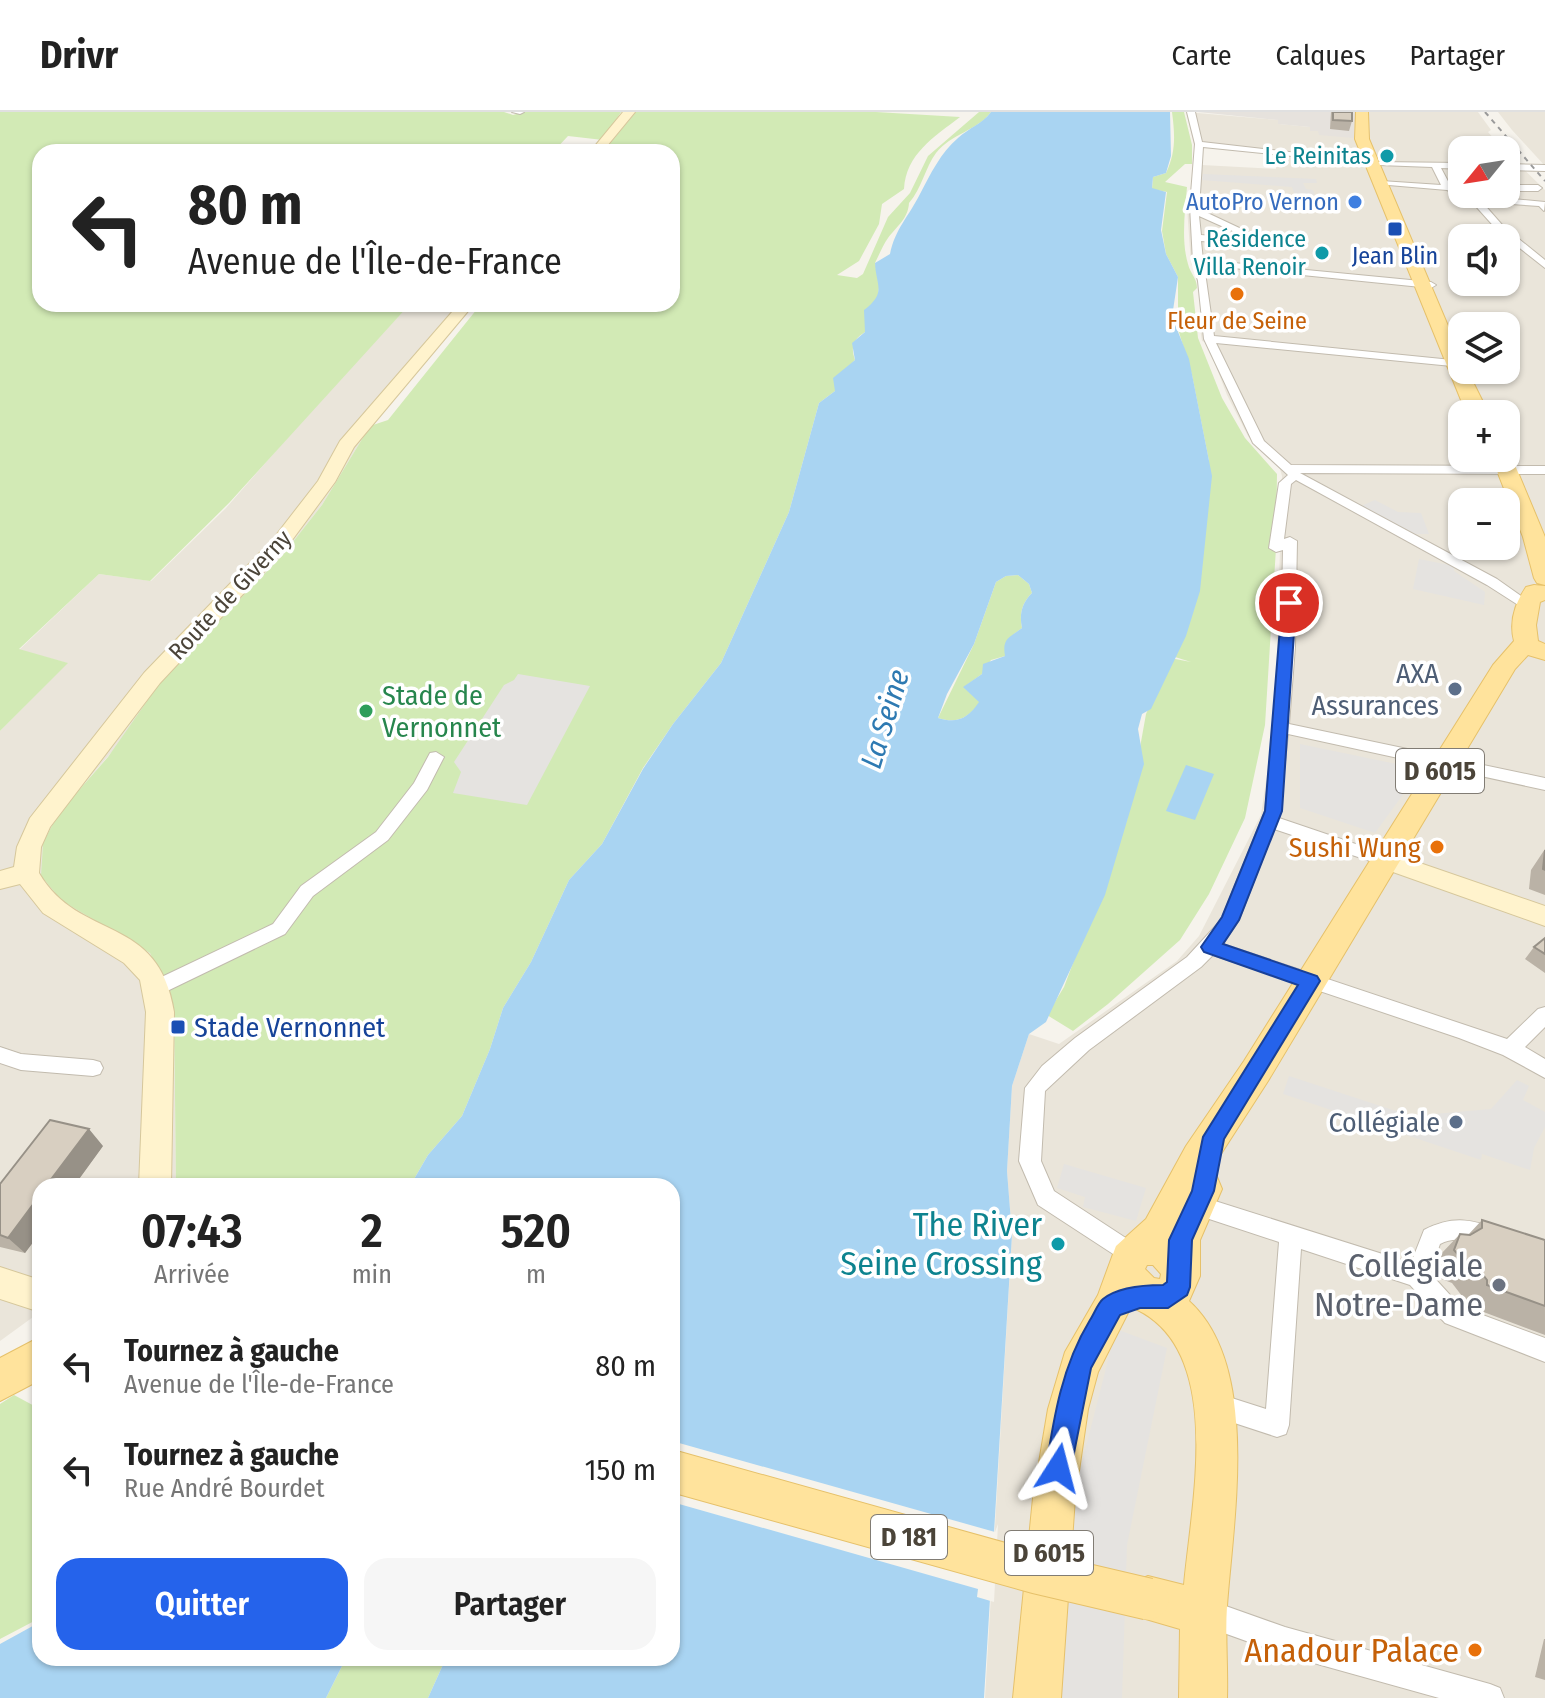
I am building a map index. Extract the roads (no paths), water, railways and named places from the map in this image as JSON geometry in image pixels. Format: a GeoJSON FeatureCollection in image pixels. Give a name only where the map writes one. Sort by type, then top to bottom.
{"type":"FeatureCollection","features":[{"type":"Feature","properties":{"kind":"main road"},"geometry":{"type":"LineString","coordinates":[[603,144],[629,112]]}},
{"type":"Feature","properties":{"kind":"main road"},"geometry":{"type":"LineString","coordinates":[[1365,112],[1376,162],[1448,334]]}},
{"type":"Feature","properties":{"kind":"main road","name":"Route de Giverny"},"geometry":{"type":"LineString","coordinates":[[26,873],[29,847],[39,824],[152,678],[280,543],[326,482],[346,445],[461,312]]}},
{"type":"Feature","properties":{"kind":"main road","name":"D 6015"},"geometry":{"type":"LineString","coordinates":[[1151,1283],[1159,1231],[1199,1157],[1448,765],[1495,681],[1538,649],[1539,590],[1534,537],[1508,472]]}},
{"type":"Feature","properties":{"kind":"main road"},"geometry":{"type":"LineString","coordinates":[[1385,860],[1545,916]]}},
{"type":"Feature","properties":{"kind":"main road"},"geometry":{"type":"LineString","coordinates":[[0,880],[26,873],[35,892],[53,909],[135,955],[148,970],[156,988],[160,1012],[155,1178]]}},
{"type":"Feature","properties":{"kind":"main road","name":"D 6015"},"geometry":{"type":"LineString","coordinates":[[1037,1698],[1054,1498],[1068,1409],[1079,1366],[1151,1283],[1181,1240],[1203,1191],[1214,1137]]}},
{"type":"Feature","properties":{"kind":"main road"},"geometry":{"type":"LineString","coordinates":[[0,1283],[32,1293]]}},
{"type":"Feature","properties":{"kind":"main road"},"geometry":{"type":"LineString","coordinates":[[1151,1283],[1211,1379],[1216,1405],[1210,1554],[1204,1612],[1203,1698]]}},
{"type":"Feature","properties":{"kind":"main road"},"geometry":{"type":"LineString","coordinates":[[0,1381],[32,1362]]}},
{"type":"Feature","properties":{"kind":"main road","name":"D 181"},"geometry":{"type":"LineString","coordinates":[[680,1473],[1037,1573],[1204,1612]]}},
{"type":"Feature","properties":{"kind":"street"},"geometry":{"type":"LineString","coordinates":[[1191,112],[1199,144],[1195,211],[1198,262],[1209,339],[1259,443],[1291,472],[1492,582],[1539,590]]}},
{"type":"Feature","properties":{"kind":"street"},"geometry":{"type":"LineString","coordinates":[[1199,144],[1376,162],[1448,165]]}},
{"type":"Feature","properties":{"kind":"street"},"geometry":{"type":"LineString","coordinates":[[1435,165],[1447,187]]}},
{"type":"Feature","properties":{"kind":"street"},"geometry":{"type":"LineString","coordinates":[[1520,167],[1545,168]]}},
{"type":"Feature","properties":{"kind":"street"},"geometry":{"type":"LineString","coordinates":[[1385,184],[1447,187]]}},
{"type":"Feature","properties":{"kind":"street"},"geometry":{"type":"LineString","coordinates":[[1520,188],[1538,188]]}},
{"type":"Feature","properties":{"kind":"street"},"geometry":{"type":"LineString","coordinates":[[1520,202],[1542,204],[1544,208]]}},
{"type":"Feature","properties":{"kind":"street"},"geometry":{"type":"LineString","coordinates":[[1481,208],[1501,229],[1545,265]]}},
{"type":"Feature","properties":{"kind":"street"},"geometry":{"type":"LineString","coordinates":[[1195,211],[1245,233],[1224,240],[1198,238]]}},
{"type":"Feature","properties":{"kind":"street"},"geometry":{"type":"LineString","coordinates":[[1198,262],[1427,285]]}},
{"type":"Feature","properties":{"kind":"street"},"geometry":{"type":"LineString","coordinates":[[1209,339],[1448,363]]}},
{"type":"Feature","properties":{"kind":"street"},"geometry":{"type":"LineString","coordinates":[[1291,472],[1448,465]]}},
{"type":"Feature","properties":{"kind":"street"},"geometry":{"type":"LineString","coordinates":[[1520,466],[1545,470]]}},
{"type":"Feature","properties":{"kind":"street"},"geometry":{"type":"LineString","coordinates":[[1151,1283],[1046,1198],[1030,1161],[1034,1097],[1039,1081],[1082,1044],[1151,995],[1210,947],[1230,920],[1270,821],[1282,728],[1290,541],[1276,548],[1285,483],[1291,472]]}},
{"type":"Feature","properties":{"kind":"street"},"geometry":{"type":"LineString","coordinates":[[1282,728],[1545,784]]}},
{"type":"Feature","properties":{"kind":"street"},"geometry":{"type":"LineString","coordinates":[[156,988],[279,929],[307,891],[382,836],[421,786],[436,757]]}},
{"type":"Feature","properties":{"kind":"street"},"geometry":{"type":"LineString","coordinates":[[1270,821],[1385,860]]}},
{"type":"Feature","properties":{"kind":"street"},"geometry":{"type":"LineString","coordinates":[[1210,947],[1510,1049],[1545,1069]]}},
{"type":"Feature","properties":{"kind":"street"},"geometry":{"type":"LineString","coordinates":[[1510,1049],[1545,1015]]}},
{"type":"Feature","properties":{"kind":"street"},"geometry":{"type":"LineString","coordinates":[[0,1055],[21,1062],[93,1068]]}},
{"type":"Feature","properties":{"kind":"street"},"geometry":{"type":"LineString","coordinates":[[1196,1205],[1417,1276],[1453,1315],[1545,1350]]}},
{"type":"Feature","properties":{"kind":"street"},"geometry":{"type":"LineString","coordinates":[[1417,1276],[1432,1237],[1448,1228],[1461,1228],[1517,1245]]}},
{"type":"Feature","properties":{"kind":"street"},"geometry":{"type":"LineString","coordinates":[[1216,1405],[1277,1425],[1291,1236]]}},
{"type":"Feature","properties":{"kind":"street","name":"D 181"},"geometry":{"type":"LineString","coordinates":[[1204,1612],[1285,1641],[1490,1698]]}},
{"type":"Feature","properties":{"kind":"water","name":"La Seine"},"geometry":{"type":"Polygon","coordinates":[[[991,112],[1170,112],[1171,156],[1166,173],[1153,177],[1152,188],[1166,192],[1161,230],[1166,254],[1178,277],[1172,317],[1189,359],[1212,476],[1200,591],[1186,636],[1151,709],[1142,714],[1138,729],[1144,764],[1105,895],[1046,1022],[1029,1034],[1012,1086],[1007,1171],[1012,1235],[984,1698],[428,1698],[442,1666],[680,1666],[680,1178],[415,1178],[428,1155],[462,1116],[503,1008],[531,962],[569,880],[602,844],[643,769],[673,724],[721,663],[789,512],[819,403],[835,391],[833,378],[855,360],[852,343],[865,332],[864,310],[878,293],[875,263],[890,254],[899,230],[946,150],[991,112]],[[1018,575],[1006,576],[996,582],[974,644],[947,694],[938,718],[962,718],[979,702],[963,687],[982,674],[983,664],[1005,656],[1006,642],[1022,628],[1022,609],[1032,593],[1029,584],[1018,575]]]}},
{"type":"Feature","properties":{"kind":"water"},"geometry":{"type":"Polygon","coordinates":[[[1186,765],[1214,774],[1195,820],[1166,811],[1186,765]]]}},
{"type":"Feature","properties":{"kind":"water"},"geometry":{"type":"Polygon","coordinates":[[[32,1626],[32,1666],[342,1666],[326,1698],[0,1698],[0,1644],[32,1626]]]}},
{"type":"Feature","properties":{"kind":"railway"},"geometry":{"type":"LineString","coordinates":[[1485,112],[1545,181]]}},
{"type":"Feature","properties":{"kind":"place","name":"Le Reinitas"},"geometry":{"type":"Point","coordinates":[1387,156]}},
{"type":"Feature","properties":{"kind":"place","name":"AutoPro Vernon"},"geometry":{"type":"Point","coordinates":[1355,202]}},
{"type":"Feature","properties":{"kind":"place","name":"Jean Blin"},"geometry":{"type":"Point","coordinates":[1395,229]}},
{"type":"Feature","properties":{"kind":"place","name":"Résidence Villa Renoir"},"geometry":{"type":"Point","coordinates":[1322,253]}},
{"type":"Feature","properties":{"kind":"place","name":"Fleur de Seine"},"geometry":{"type":"Point","coordinates":[1237,294]}},
{"type":"Feature","properties":{"kind":"place","name":"AXA Assurances"},"geometry":{"type":"Point","coordinates":[1455,689]}},
{"type":"Feature","properties":{"kind":"place","name":"Stade de Vernonnet"},"geometry":{"type":"Point","coordinates":[366,711]}},
{"type":"Feature","properties":{"kind":"place","name":"Sushi Wung"},"geometry":{"type":"Point","coordinates":[1437,847]}},
{"type":"Feature","properties":{"kind":"place","name":"Stade Vernonnet"},"geometry":{"type":"Point","coordinates":[178,1027]}},
{"type":"Feature","properties":{"kind":"place","name":"Collégiale"},"geometry":{"type":"Point","coordinates":[1456,1122]}},
{"type":"Feature","properties":{"kind":"place","name":"The River Seine Crossing"},"geometry":{"type":"Point","coordinates":[1058,1244]}},
{"type":"Feature","properties":{"kind":"place","name":"Collégiale Notre-Dame"},"geometry":{"type":"Point","coordinates":[1499,1285]}},
{"type":"Feature","properties":{"kind":"place","name":"Anadour Palace"},"geometry":{"type":"Point","coordinates":[1475,1650]}}]}
